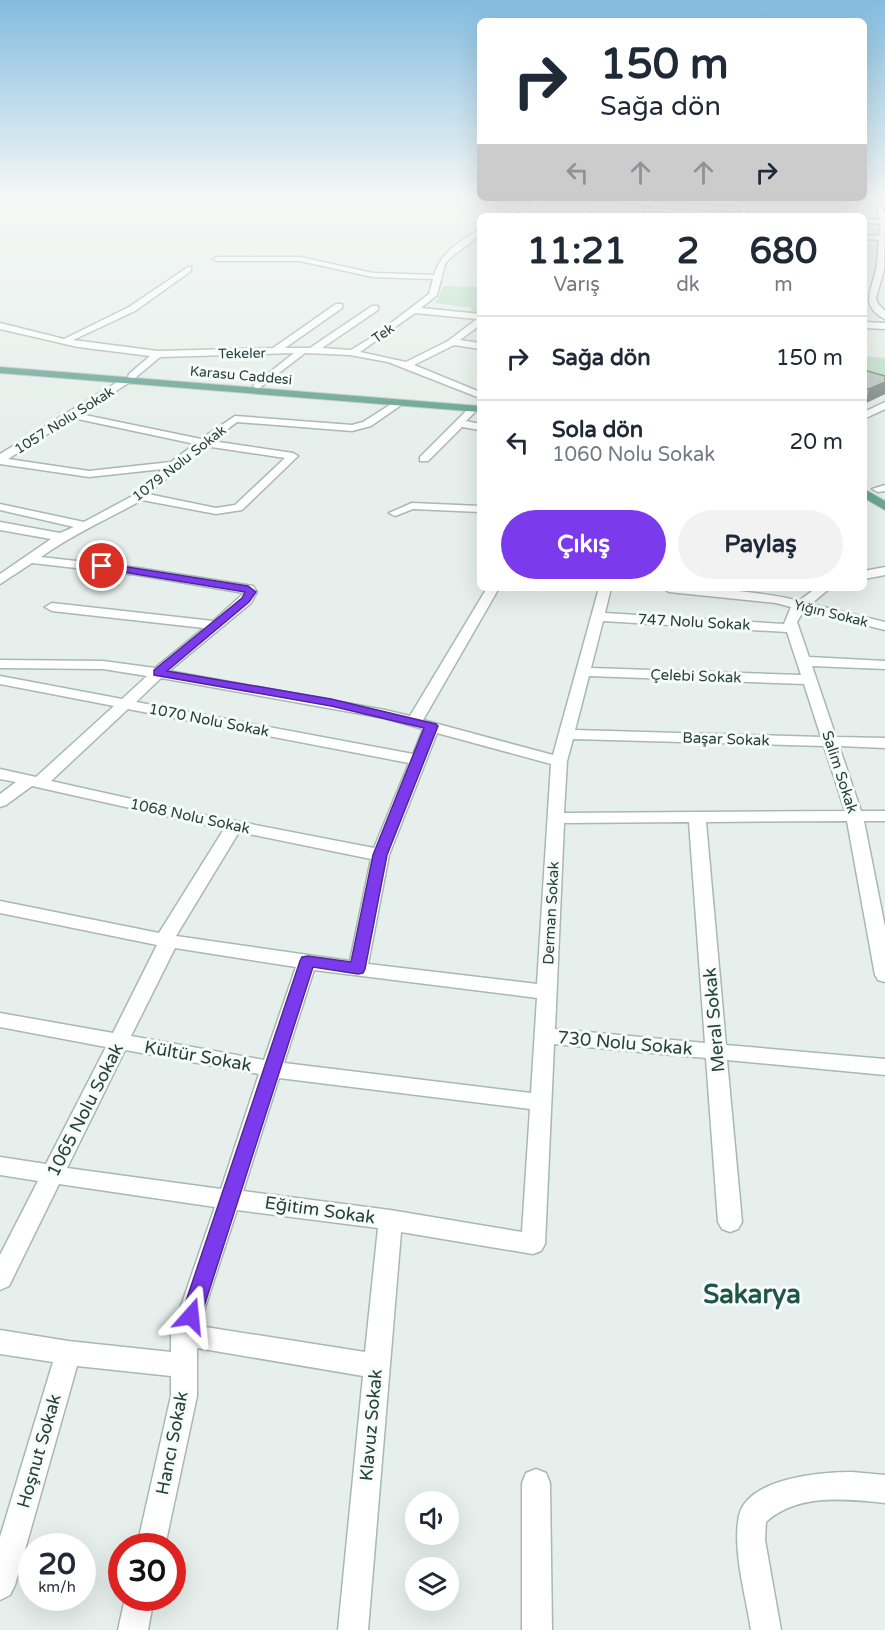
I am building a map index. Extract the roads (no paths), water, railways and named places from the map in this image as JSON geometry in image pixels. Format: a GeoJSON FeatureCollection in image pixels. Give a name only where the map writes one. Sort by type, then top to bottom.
{"type":"FeatureCollection","features":[{"type":"Feature","properties":{"kind":"main road","name":"Karasu Caddesi"},"geometry":{"type":"LineString","coordinates":[[0,365],[399,403],[477,407]]}},
{"type":"Feature","properties":{"kind":"main road","name":"Karasu Caddesi"},"geometry":{"type":"LineString","coordinates":[[0,370],[258,386],[477,407]]}},
{"type":"Feature","properties":{"kind":"main road"},"geometry":{"type":"LineString","coordinates":[[867,482],[883,490]]}},
{"type":"Feature","properties":{"kind":"main road"},"geometry":{"type":"LineString","coordinates":[[867,495],[885,506]]}},
{"type":"Feature","properties":{"kind":"street"},"geometry":{"type":"LineString","coordinates":[[67,340],[132,309],[182,272]]}},
{"type":"Feature","properties":{"kind":"street"},"geometry":{"type":"LineString","coordinates":[[361,272],[373,275],[436,277]]}},
{"type":"Feature","properties":{"kind":"street","name":"Tek"},"geometry":{"type":"LineString","coordinates":[[352,353],[433,295],[438,272]]}},
{"type":"Feature","properties":{"kind":"street"},"geometry":{"type":"LineString","coordinates":[[870,299],[875,272]]}},
{"type":"Feature","properties":{"kind":"street"},"geometry":{"type":"LineString","coordinates":[[870,299],[885,306]]}},
{"type":"Feature","properties":{"kind":"street"},"geometry":{"type":"LineString","coordinates":[[870,299],[885,316]]}},
{"type":"Feature","properties":{"kind":"street"},"geometry":{"type":"LineString","coordinates":[[272,352],[339,306]]}},
{"type":"Feature","properties":{"kind":"street"},"geometry":{"type":"LineString","coordinates":[[258,386],[375,308]]}},
{"type":"Feature","properties":{"kind":"street"},"geometry":{"type":"LineString","coordinates":[[414,310],[477,319]]}},
{"type":"Feature","properties":{"kind":"street"},"geometry":{"type":"LineString","coordinates":[[406,365],[453,342],[477,322]]}},
{"type":"Feature","properties":{"kind":"street"},"geometry":{"type":"LineString","coordinates":[[867,325],[885,326]]}},
{"type":"Feature","properties":{"kind":"street","name":"Tekeler"},"geometry":{"type":"LineString","coordinates":[[0,326],[67,340],[158,354],[352,353],[406,365],[477,394]]}},
{"type":"Feature","properties":{"kind":"street"},"geometry":{"type":"LineString","coordinates":[[867,334],[885,335]]}},
{"type":"Feature","properties":{"kind":"street"},"geometry":{"type":"LineString","coordinates":[[453,342],[477,346]]}},
{"type":"Feature","properties":{"kind":"street","name":"1057 Nolu Sokak"},"geometry":{"type":"LineString","coordinates":[[0,460],[130,378],[158,354]]}},
{"type":"Feature","properties":{"kind":"street","name":"1079 Nolu Sokak"},"geometry":{"type":"LineString","coordinates":[[0,580],[61,537],[106,516],[140,496],[174,465],[235,419],[352,428],[367,424],[399,403]]}},
{"type":"Feature","properties":{"kind":"street"},"geometry":{"type":"LineString","coordinates":[[867,414],[885,405]]}},
{"type":"Feature","properties":{"kind":"street"},"geometry":{"type":"LineString","coordinates":[[424,459],[477,408]]}},
{"type":"Feature","properties":{"kind":"street"},"geometry":{"type":"LineString","coordinates":[[867,424],[885,415]]}},
{"type":"Feature","properties":{"kind":"street"},"geometry":{"type":"LineString","coordinates":[[72,416],[203,443],[292,456],[238,508],[216,511],[140,496]]}},
{"type":"Feature","properties":{"kind":"street"},"geometry":{"type":"LineString","coordinates":[[459,423],[477,426]]}},
{"type":"Feature","properties":{"kind":"street"},"geometry":{"type":"LineString","coordinates":[[0,460],[89,474],[174,465]]}},
{"type":"Feature","properties":{"kind":"street"},"geometry":{"type":"LineString","coordinates":[[395,513],[412,506],[477,509]]}},
{"type":"Feature","properties":{"kind":"street"},"geometry":{"type":"LineString","coordinates":[[0,507],[83,525]]}},
{"type":"Feature","properties":{"kind":"street"},"geometry":{"type":"LineString","coordinates":[[0,526],[61,537]]}},
{"type":"Feature","properties":{"kind":"street"},"geometry":{"type":"LineString","coordinates":[[0,802],[33,783],[126,704],[158,672],[246,600],[250,592],[124,569],[27,560]]}},
{"type":"Feature","properties":{"kind":"street"},"geometry":{"type":"LineString","coordinates":[[867,574],[885,571]]}},
{"type":"Feature","properties":{"kind":"street"},"geometry":{"type":"LineString","coordinates":[[414,722],[491,591]]}},
{"type":"Feature","properties":{"kind":"street","name":"Derman Sokak"},"geometry":{"type":"LineString","coordinates":[[533,1244],[560,761],[604,591]]}},
{"type":"Feature","properties":{"kind":"street","name":"Yığın Sokak"},"geometry":{"type":"LineString","coordinates":[[703,591],[759,596],[885,626]]}},
{"type":"Feature","properties":{"kind":"street"},"geometry":{"type":"LineString","coordinates":[[791,628],[792,615],[820,591]]}},
{"type":"Feature","properties":{"kind":"street"},"geometry":{"type":"LineString","coordinates":[[52,607],[216,625]]}},
{"type":"Feature","properties":{"kind":"street","name":"747 Nolu Sokak"},"geometry":{"type":"LineString","coordinates":[[598,617],[791,628]]}},
{"type":"Feature","properties":{"kind":"street","name":"Salim Sokak"},"geometry":{"type":"LineString","coordinates":[[791,628],[855,817],[885,975]]}},
{"type":"Feature","properties":{"kind":"street"},"geometry":{"type":"LineString","coordinates":[[802,661],[885,665]]}},
{"type":"Feature","properties":{"kind":"street"},"geometry":{"type":"LineString","coordinates":[[0,664],[103,664],[158,672],[331,703],[432,726],[560,761]]}},
{"type":"Feature","properties":{"kind":"street","name":"Çelebi Sokak"},"geometry":{"type":"LineString","coordinates":[[583,672],[809,680]]}},
{"type":"Feature","properties":{"kind":"street","name":"1070 Nolu Sokak"},"geometry":{"type":"LineString","coordinates":[[0,680],[418,760]]}},
{"type":"Feature","properties":{"kind":"street"},"geometry":{"type":"LineString","coordinates":[[358,969],[380,855],[432,726]]}},
{"type":"Feature","properties":{"kind":"street","name":"Başar Sokak"},"geometry":{"type":"LineString","coordinates":[[567,734],[885,743]]}},
{"type":"Feature","properties":{"kind":"street","name":"1068 Nolu Sokak"},"geometry":{"type":"LineString","coordinates":[[0,774],[234,826],[380,855]]}},
{"type":"Feature","properties":{"kind":"street"},"geometry":{"type":"LineString","coordinates":[[556,818],[885,816]]}},
{"type":"Feature","properties":{"kind":"street","name":"Meral Sokak"},"geometry":{"type":"LineString","coordinates":[[697,818],[730,1222]]}},
{"type":"Feature","properties":{"kind":"street","name":"1065 Nolu Sokak"},"geometry":{"type":"LineString","coordinates":[[0,1279],[167,940],[234,826]]}},
{"type":"Feature","properties":{"kind":"street"},"geometry":{"type":"LineString","coordinates":[[0,907],[167,940],[358,969],[547,992]]}},
{"type":"Feature","properties":{"kind":"street","name":"Hancı Sokak"},"geometry":{"type":"LineString","coordinates":[[154,1533],[184,1396],[184,1335],[308,961]]}},
{"type":"Feature","properties":{"kind":"street","name":"Kültür Sokak"},"geometry":{"type":"LineString","coordinates":[[0,1020],[272,1069],[541,1102]]}},
{"type":"Feature","properties":{"kind":"street","name":"730 Nolu Sokak"},"geometry":{"type":"LineString","coordinates":[[544,1036],[885,1066]]}},
{"type":"Feature","properties":{"kind":"street","name":"Eğitim Sokak"},"geometry":{"type":"LineString","coordinates":[[0,1166],[390,1220],[533,1244]]}},
{"type":"Feature","properties":{"kind":"street","name":"Klavuz Sokak"},"geometry":{"type":"LineString","coordinates":[[353,1630],[390,1220]]}},
{"type":"Feature","properties":{"kind":"street"},"geometry":{"type":"LineString","coordinates":[[184,1335],[377,1366]]}},
{"type":"Feature","properties":{"kind":"street"},"geometry":{"type":"LineString","coordinates":[[0,1342],[68,1353],[184,1365]]}},
{"type":"Feature","properties":{"kind":"street","name":"Hoşnut Sokak"},"geometry":{"type":"LineString","coordinates":[[0,1585],[68,1353]]}},
{"type":"Feature","properties":{"kind":"street"},"geometry":{"type":"LineString","coordinates":[[536,1483],[537,1630]]}},
{"type":"Feature","properties":{"kind":"street"},"geometry":{"type":"LineString","coordinates":[[766,1630],[751,1540],[753,1515],[768,1501],[790,1492],[846,1485],[885,1489]]}},
{"type":"Feature","properties":{"kind":"street"},"geometry":{"type":"LineString","coordinates":[[133,1630],[137,1611]]}},
{"type":"Feature","properties":{"kind":"district","name":"Sakarya"},"geometry":{"type":"Point","coordinates":[752,1294]}}]}
